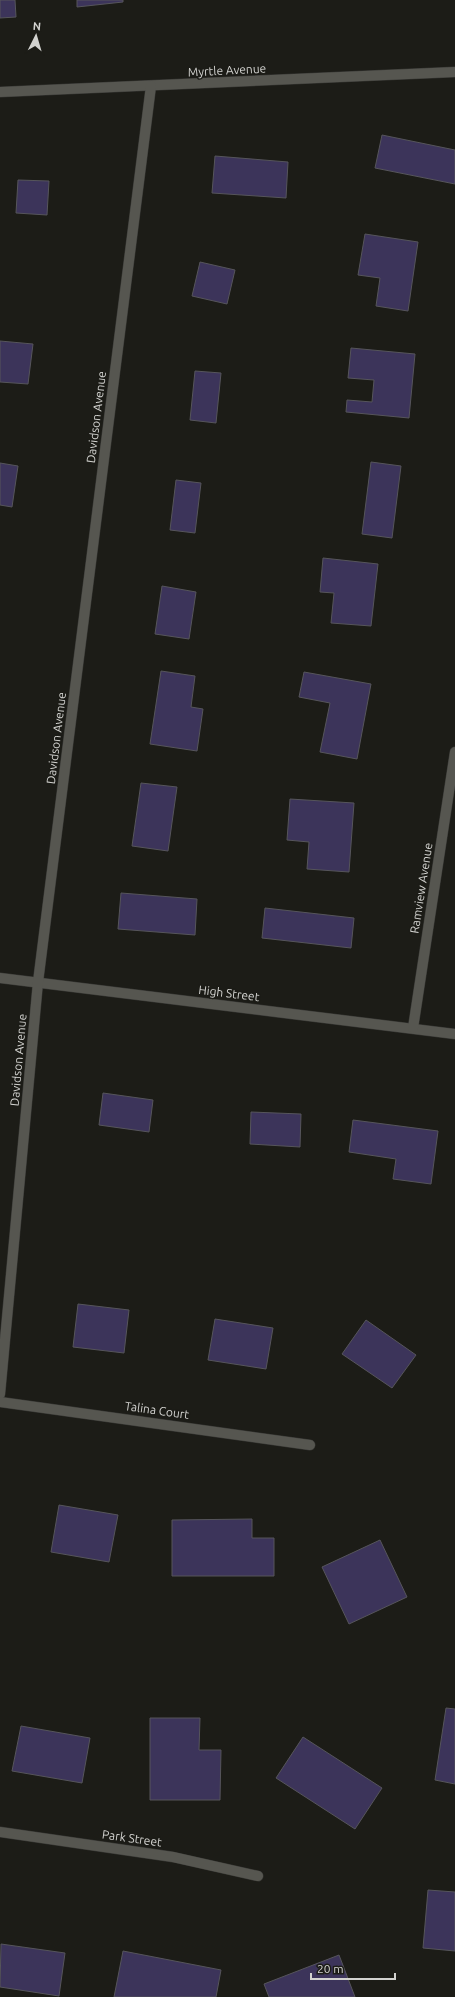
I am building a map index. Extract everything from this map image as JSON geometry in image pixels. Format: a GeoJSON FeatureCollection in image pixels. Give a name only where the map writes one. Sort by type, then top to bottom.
{"type":"FeatureCollection","features":[{"type":"Feature","properties":{"kind":"street","name":"Myrtle Avenue"},"geometry":{"type":"LineString","coordinates":[[0,92],[455,72]]}},
{"type":"Feature","properties":{"kind":"street","name":"Davidson Avenue"},"geometry":{"type":"LineString","coordinates":[[0,1394],[38,982],[151,86]]}},
{"type":"Feature","properties":{"kind":"street","name":"Ramview Avenue"},"geometry":{"type":"LineString","coordinates":[[413,1028],[455,752]]}},
{"type":"Feature","properties":{"kind":"street","name":"High Street"},"geometry":{"type":"LineString","coordinates":[[0,978],[455,1034]]}},
{"type":"Feature","properties":{"kind":"street","name":"Talina Court"},"geometry":{"type":"LineString","coordinates":[[0,1402],[310,1445]]}},
{"type":"Feature","properties":{"kind":"street","name":"Park Street"},"geometry":{"type":"LineString","coordinates":[[0,1832],[173,1857],[258,1876]]}},
{"type":"Feature","properties":{"kind":"building"},"geometry":{"type":"Polygon","coordinates":[[[0,0],[15,0],[16,17],[0,18],[0,0]]]}},
{"type":"Feature","properties":{"kind":"building"},"geometry":{"type":"Polygon","coordinates":[[[77,0],[123,0],[123,2],[77,7],[77,0]]]}},
{"type":"Feature","properties":{"kind":"building"},"geometry":{"type":"Polygon","coordinates":[[[382,135],[455,150],[455,184],[375,168],[382,135]]]}},
{"type":"Feature","properties":{"kind":"building"},"geometry":{"type":"Polygon","coordinates":[[[215,156],[288,162],[286,198],[212,193],[215,156]]]}},
{"type":"Feature","properties":{"kind":"building"},"geometry":{"type":"Polygon","coordinates":[[[18,180],[49,181],[47,215],[16,213],[18,180]]]}},
{"type":"Feature","properties":{"kind":"building"},"geometry":{"type":"Polygon","coordinates":[[[365,234],[418,242],[408,311],[376,306],[380,278],[358,275],[365,234]]]}},
{"type":"Feature","properties":{"kind":"building"},"geometry":{"type":"Polygon","coordinates":[[[200,262],[235,270],[227,304],[192,296],[200,262]]]}},
{"type":"Feature","properties":{"kind":"building"},"geometry":{"type":"Polygon","coordinates":[[[0,341],[33,344],[28,384],[0,382],[0,341]]]}},
{"type":"Feature","properties":{"kind":"building"},"geometry":{"type":"Polygon","coordinates":[[[351,348],[415,354],[409,418],[346,412],[347,400],[372,402],[374,380],[348,378],[351,348]]]}},
{"type":"Feature","properties":{"kind":"building"},"geometry":{"type":"Polygon","coordinates":[[[195,371],[221,373],[216,423],[190,420],[195,371]]]}},
{"type":"Feature","properties":{"kind":"building"},"geometry":{"type":"Polygon","coordinates":[[[371,462],[401,466],[392,538],[362,534],[371,462]]]}},
{"type":"Feature","properties":{"kind":"building"},"geometry":{"type":"Polygon","coordinates":[[[0,463],[18,466],[12,507],[0,505],[0,463]]]}},
{"type":"Feature","properties":{"kind":"building"},"geometry":{"type":"Polygon","coordinates":[[[176,480],[201,483],[195,533],[170,530],[176,480]]]}},
{"type":"Feature","properties":{"kind":"building"},"geometry":{"type":"Polygon","coordinates":[[[323,558],[378,564],[371,626],[331,623],[334,593],[320,592],[323,558]]]}},
{"type":"Feature","properties":{"kind":"building"},"geometry":{"type":"Polygon","coordinates":[[[162,586],[196,592],[189,639],[155,634],[162,586]]]}},
{"type":"Feature","properties":{"kind":"building"},"geometry":{"type":"Polygon","coordinates":[[[161,671],[195,676],[191,707],[203,709],[197,751],[150,744],[161,671]]]}},
{"type":"Feature","properties":{"kind":"building"},"geometry":{"type":"Polygon","coordinates":[[[304,672],[371,684],[357,759],[320,752],[330,703],[299,697],[304,672]]]}},
{"type":"Feature","properties":{"kind":"building"},"geometry":{"type":"Polygon","coordinates":[[[141,783],[177,787],[168,851],[132,846],[141,783]]]}},
{"type":"Feature","properties":{"kind":"building"},"geometry":{"type":"Polygon","coordinates":[[[290,799],[354,803],[349,872],[307,869],[309,842],[287,840],[290,799]]]}},
{"type":"Feature","properties":{"kind":"building"},"geometry":{"type":"Polygon","coordinates":[[[121,893],[197,899],[195,935],[118,929],[121,893]]]}},
{"type":"Feature","properties":{"kind":"building"},"geometry":{"type":"Polygon","coordinates":[[[265,908],[354,918],[351,948],[262,938],[265,908]]]}},
{"type":"Feature","properties":{"kind":"building"},"geometry":{"type":"Polygon","coordinates":[[[103,1093],[153,1100],[149,1132],[99,1125],[103,1093]]]}},
{"type":"Feature","properties":{"kind":"building"},"geometry":{"type":"Polygon","coordinates":[[[251,1112],[301,1114],[300,1147],[250,1144],[251,1112]]]}},
{"type":"Feature","properties":{"kind":"building"},"geometry":{"type":"Polygon","coordinates":[[[353,1120],[438,1131],[431,1184],[393,1179],[396,1159],[349,1152],[353,1120]]]}},
{"type":"Feature","properties":{"kind":"building"},"geometry":{"type":"Polygon","coordinates":[[[78,1304],[129,1310],[124,1353],[73,1347],[78,1304]]]}},
{"type":"Feature","properties":{"kind":"building"},"geometry":{"type":"Polygon","coordinates":[[[215,1319],[273,1328],[266,1369],[208,1360],[215,1319]]]}},
{"type":"Feature","properties":{"kind":"building"},"geometry":{"type":"Polygon","coordinates":[[[366,1320],[416,1355],[392,1388],[342,1354],[366,1320]]]}},
{"type":"Feature","properties":{"kind":"building"},"geometry":{"type":"Polygon","coordinates":[[[59,1505],[118,1515],[109,1562],[51,1552],[59,1505]]]}},
{"type":"Feature","properties":{"kind":"building"},"geometry":{"type":"Polygon","coordinates":[[[252,1519],[252,1538],[274,1538],[274,1576],[172,1576],[172,1520],[252,1519]]]}},
{"type":"Feature","properties":{"kind":"building"},"geometry":{"type":"Polygon","coordinates":[[[380,1540],[407,1597],[349,1624],[322,1567],[380,1540]]]}},
{"type":"Feature","properties":{"kind":"building"},"geometry":{"type":"Polygon","coordinates":[[[446,1708],[455,1709],[455,1784],[435,1780],[446,1708]]]}},
{"type":"Feature","properties":{"kind":"building"},"geometry":{"type":"Polygon","coordinates":[[[150,1718],[200,1718],[199,1750],[221,1750],[220,1800],[150,1800],[150,1718]]]}},
{"type":"Feature","properties":{"kind":"building"},"geometry":{"type":"Polygon","coordinates":[[[21,1726],[90,1738],[82,1783],[12,1771],[21,1726]]]}},
{"type":"Feature","properties":{"kind":"building"},"geometry":{"type":"Polygon","coordinates":[[[303,1737],[382,1788],[355,1829],[276,1778],[303,1737]]]}},
{"type":"Feature","properties":{"kind":"building"},"geometry":{"type":"Polygon","coordinates":[[[428,1890],[455,1892],[455,1951],[423,1948],[428,1890]]]}},
{"type":"Feature","properties":{"kind":"building"},"geometry":{"type":"Polygon","coordinates":[[[1,1944],[65,1953],[59,1996],[0,1987],[1,1944]]]}},
{"type":"Feature","properties":{"kind":"building"},"geometry":{"type":"Polygon","coordinates":[[[123,1951],[221,1970],[216,1997],[114,1997],[123,1951]]]}},
{"type":"Feature","properties":{"kind":"building"},"geometry":{"type":"Polygon","coordinates":[[[339,1955],[355,1997],[269,1997],[264,1984],[339,1955]]]}}]}
